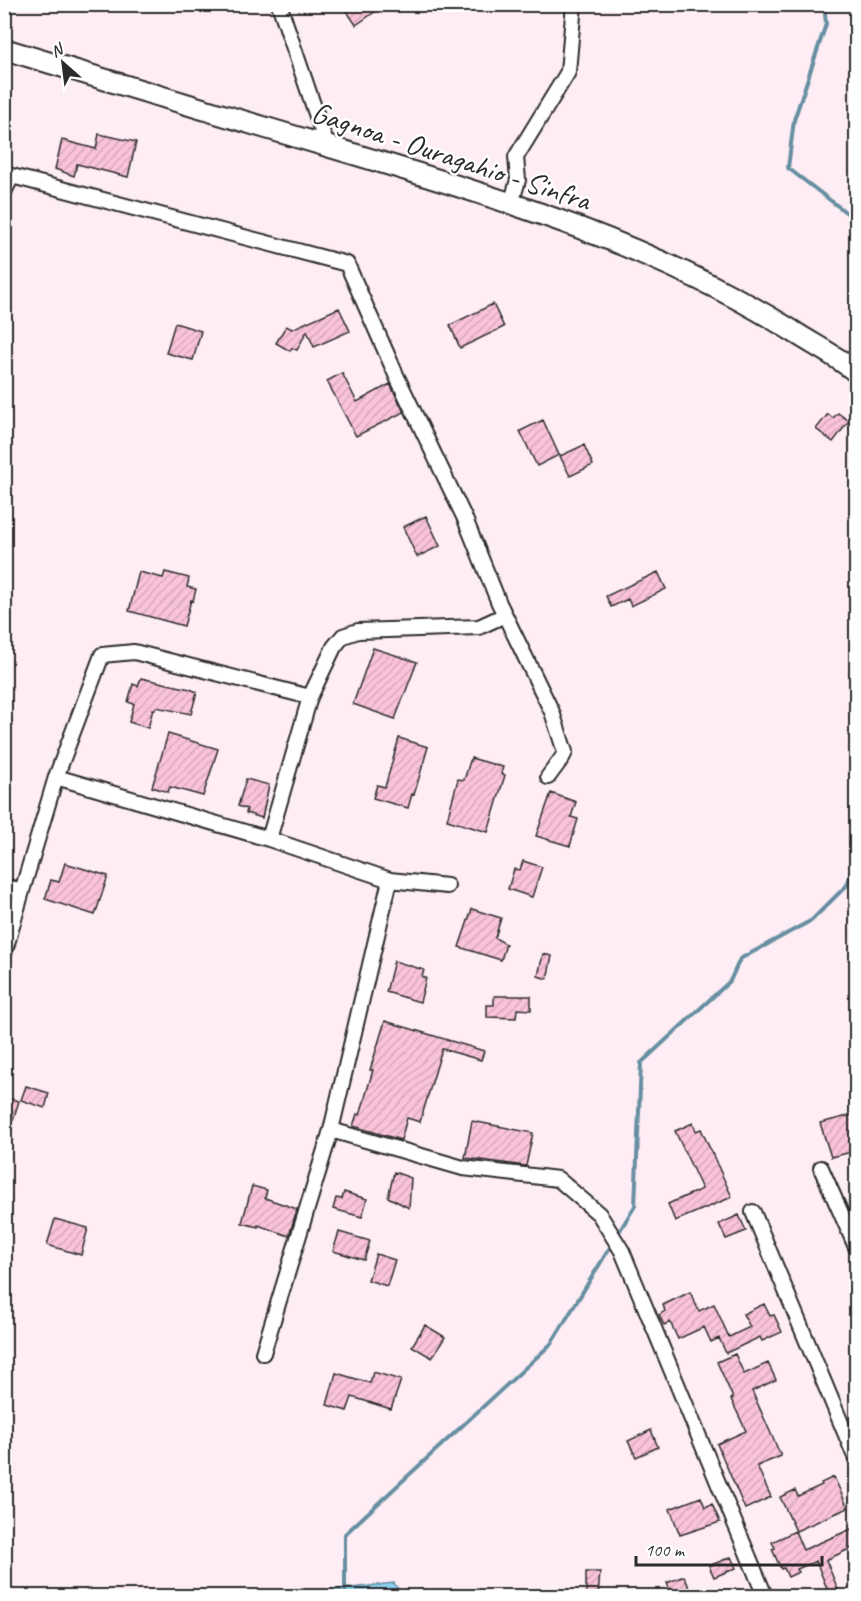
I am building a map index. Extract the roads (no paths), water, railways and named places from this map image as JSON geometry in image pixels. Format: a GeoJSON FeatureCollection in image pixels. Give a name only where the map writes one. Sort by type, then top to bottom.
{"type":"FeatureCollection","features":[{"type":"Feature","properties":{"kind":"main road","name":"Gagnoa - Ouragahio - Sinfra"},"geometry":{"type":"LineString","coordinates":[[4,49],[455,184],[648,255],[747,303],[856,372]]}},
{"type":"Feature","properties":{"kind":"street"},"geometry":{"type":"LineString","coordinates":[[279,4],[327,146]]}},
{"type":"Feature","properties":{"kind":"street"},"geometry":{"type":"LineString","coordinates":[[511,204],[518,180],[516,157],[568,72],[574,4]]}},
{"type":"Feature","properties":{"kind":"street"},"geometry":{"type":"LineString","coordinates":[[4,192],[12,176],[347,264],[465,519],[505,615],[552,712],[565,752],[548,777]]}},
{"type":"Feature","properties":{"kind":"street"},"geometry":{"type":"LineString","coordinates":[[269,839],[310,697],[334,647],[344,636],[358,631],[479,627],[505,615]]}},
{"type":"Feature","properties":{"kind":"street"},"geometry":{"type":"LineString","coordinates":[[4,954],[57,777],[102,655],[135,652],[310,697]]}},
{"type":"Feature","properties":{"kind":"street"},"geometry":{"type":"LineString","coordinates":[[57,777],[269,839],[390,880],[447,886]]}},
{"type":"Feature","properties":{"kind":"street"},"geometry":{"type":"LineString","coordinates":[[263,1353],[331,1130],[390,880]]}},
{"type":"Feature","properties":{"kind":"street"},"geometry":{"type":"LineString","coordinates":[[4,886],[22,891]]}},
{"type":"Feature","properties":{"kind":"street"},"geometry":{"type":"LineString","coordinates":[[331,1130],[463,1168],[558,1179],[599,1214],[622,1251],[765,1596]]}},
{"type":"Feature","properties":{"kind":"street"},"geometry":{"type":"LineString","coordinates":[[821,1168],[856,1247]]}},
{"type":"Feature","properties":{"kind":"street"},"geometry":{"type":"LineString","coordinates":[[753,1212],[856,1459]]}},
{"type":"Feature","properties":{"kind":"water"},"geometry":{"type":"Polygon","coordinates":[[[394,1583],[402,1596],[299,1596],[303,1591],[325,1591],[394,1583]]]}},
{"type":"Feature","properties":{"kind":"waterway"},"geometry":{"type":"LineString","coordinates":[[824,4],[826,24],[794,120],[788,168],[856,220]]}},
{"type":"Feature","properties":{"kind":"waterway"},"geometry":{"type":"LineString","coordinates":[[617,1235],[635,1206],[641,1063],[730,981],[740,959],[812,920],[847,885],[856,860]]}},
{"type":"Feature","properties":{"kind":"waterway"},"geometry":{"type":"LineString","coordinates":[[345,1596],[345,1534],[551,1344],[612,1244]]}}]}
